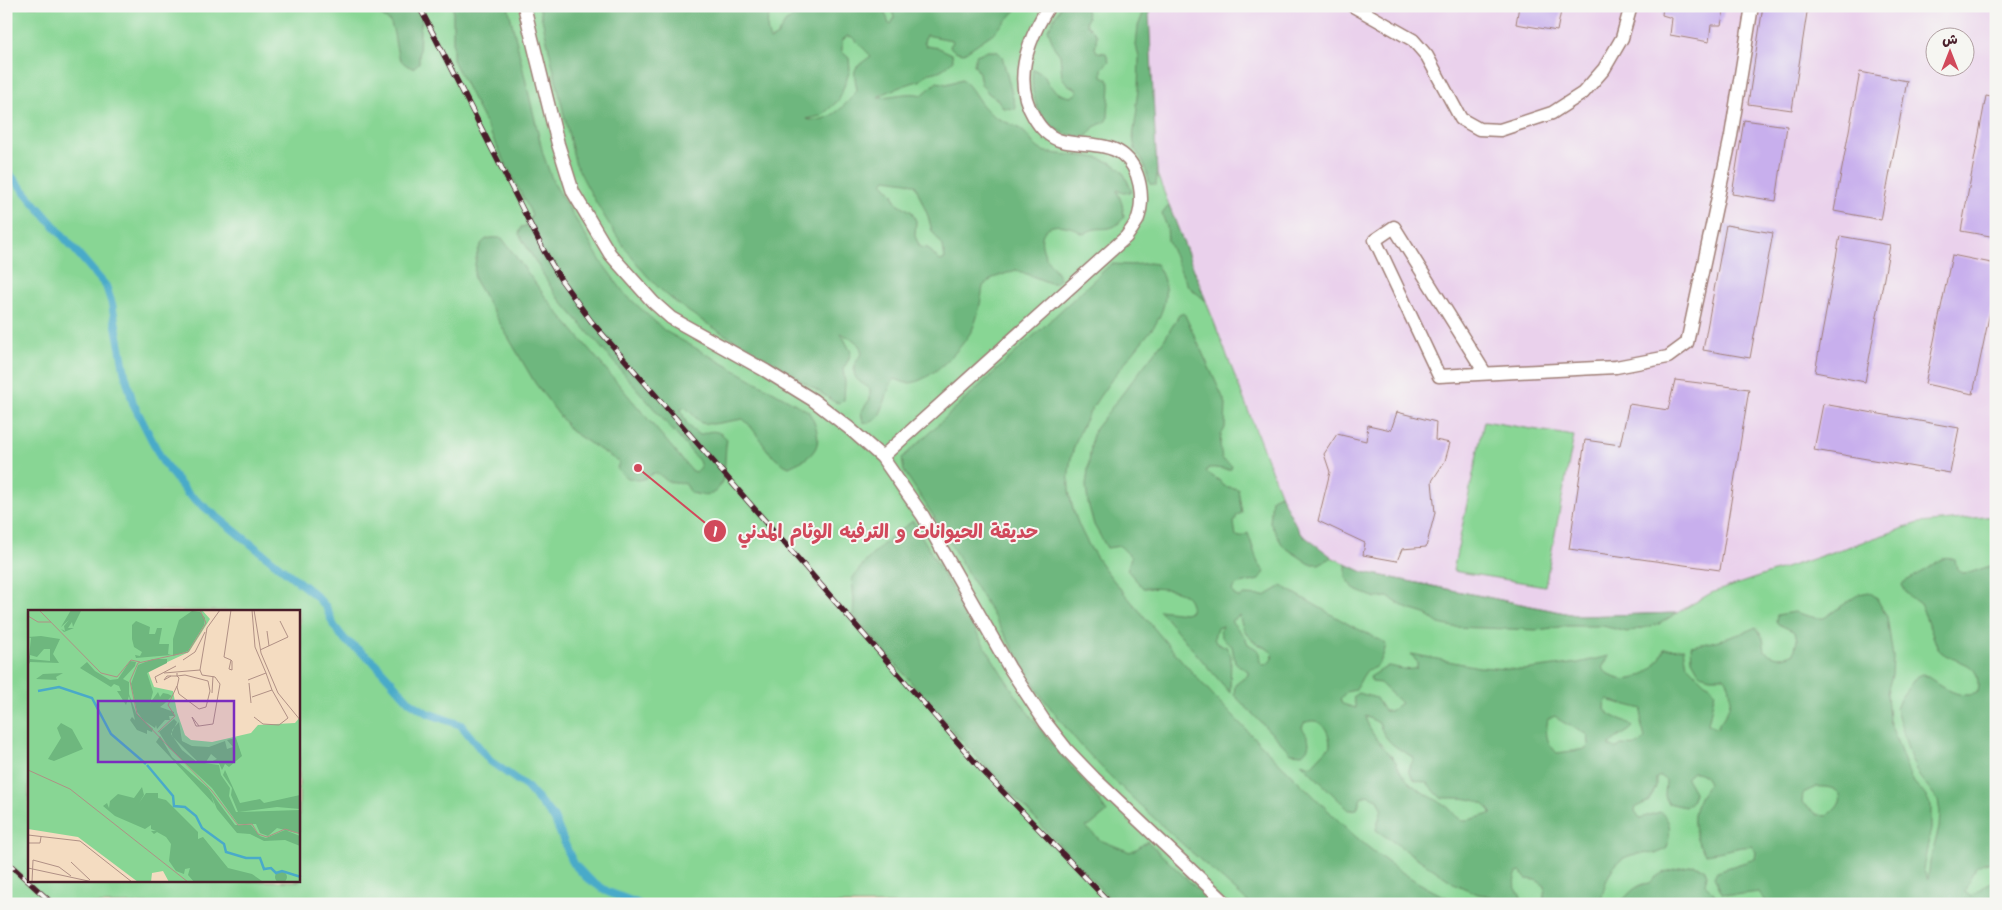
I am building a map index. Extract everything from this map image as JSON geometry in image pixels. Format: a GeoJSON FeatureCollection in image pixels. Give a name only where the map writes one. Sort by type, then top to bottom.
{"type":"FeatureCollection","features":[{"type":"Feature","properties":{"kind":"lane"},"geometry":{"type":"LineString","coordinates":[[524,6],[558,144],[573,192],[610,254],[646,295],[671,318],[766,371],[813,400],[882,457],[923,516],[1014,675],[1045,722],[1067,750],[1094,778],[1227,904]]}},
{"type":"Feature","properties":{"kind":"lane"},"geometry":{"type":"LineString","coordinates":[[882,457],[1126,237],[1136,222],[1139,212],[1140,194],[1137,175],[1131,163],[1121,154],[1110,149],[1061,141],[1048,134],[1038,125],[1028,108],[1024,90],[1023,68],[1028,47],[1049,6]]}},
{"type":"Feature","properties":{"kind":"lane"},"geometry":{"type":"LineString","coordinates":[[1354,6],[1413,40],[1427,56],[1461,119],[1479,129],[1500,130],[1552,114],[1582,94],[1604,70],[1622,38],[1632,6]]}},
{"type":"Feature","properties":{"kind":"lane"},"geometry":{"type":"LineString","coordinates":[[1485,373],[1394,227],[1375,240],[1439,376],[1616,367],[1668,357],[1687,343],[1732,136],[1752,6]]}},
{"type":"Feature","properties":{"kind":"shaded area"},"geometry":{"type":"Polygon","coordinates":[[[1147,6],[1996,6],[1996,516],[1919,523],[1711,593],[1677,613],[1580,616],[1363,572],[1327,555],[1300,533],[1285,506],[1157,174],[1147,6]]]}},
{"type":"Feature","properties":{"kind":"green space"},"geometry":{"type":"Polygon","coordinates":[[[6,6],[1147,6],[1157,174],[1285,506],[1300,533],[1327,555],[1363,572],[1580,616],[1677,613],[1711,593],[1919,523],[1996,516],[1996,904],[6,904],[6,6]]]}},
{"type":"Feature","properties":{"kind":"green space"},"geometry":{"type":"Polygon","coordinates":[[[365,6],[425,6],[420,29],[419,63],[413,68],[402,61],[389,21],[365,6]]]}},
{"type":"Feature","properties":{"kind":"green space"},"geometry":{"type":"Polygon","coordinates":[[[453,6],[508,6],[543,154],[553,182],[602,263],[625,294],[665,331],[808,411],[818,437],[816,447],[808,457],[789,467],[768,451],[743,419],[713,424],[701,423],[685,407],[681,409],[684,418],[696,432],[700,435],[711,431],[717,432],[727,439],[724,470],[719,488],[713,493],[704,495],[691,493],[685,483],[670,482],[655,473],[639,480],[625,476],[617,469],[619,462],[571,431],[535,383],[474,279],[479,247],[487,239],[502,238],[550,303],[691,470],[696,472],[701,467],[699,461],[555,294],[519,234],[521,227],[526,226],[532,215],[453,60],[453,6]]]}},
{"type":"Feature","properties":{"kind":"green space"},"geometry":{"type":"Polygon","coordinates":[[[539,6],[773,6],[767,23],[770,40],[776,37],[785,23],[812,6],[883,6],[889,24],[892,23],[894,17],[890,6],[1020,6],[995,32],[964,53],[951,48],[952,40],[926,35],[924,42],[926,46],[939,48],[952,54],[953,60],[943,69],[928,74],[920,81],[878,97],[922,95],[937,82],[947,84],[962,79],[991,114],[1021,129],[1041,150],[1050,153],[1093,157],[1109,162],[1122,171],[1132,192],[1123,193],[1117,190],[1124,217],[1114,226],[1095,229],[1084,234],[1061,225],[1048,228],[1042,237],[1043,251],[1060,279],[1056,283],[1050,283],[1016,270],[993,278],[983,286],[973,328],[954,354],[925,378],[906,383],[895,379],[876,419],[870,422],[863,422],[861,412],[870,399],[870,389],[855,376],[855,364],[862,354],[857,343],[841,333],[851,352],[843,369],[845,382],[844,400],[839,403],[720,332],[678,304],[659,288],[635,262],[601,211],[575,162],[539,6]],[[847,36],[842,41],[842,52],[849,58],[850,70],[839,100],[821,116],[806,119],[814,120],[828,117],[842,108],[857,90],[855,70],[871,56],[852,37],[847,36]],[[886,179],[883,183],[893,194],[896,202],[912,212],[916,221],[915,236],[920,247],[928,248],[940,261],[945,259],[943,246],[932,231],[915,185],[886,179]]]}},
{"type":"Feature","properties":{"kind":"green space"},"geometry":{"type":"Polygon","coordinates":[[[1061,6],[1085,6],[1088,18],[1086,21],[1087,25],[1097,35],[1095,48],[1097,52],[1106,53],[1109,61],[1102,69],[1102,76],[1108,79],[1110,85],[1108,117],[1105,122],[1094,127],[1086,137],[1065,133],[1051,126],[1040,113],[1034,96],[1033,69],[1044,75],[1048,84],[1058,93],[1071,97],[1077,93],[1077,89],[1068,85],[1062,77],[1060,55],[1054,47],[1048,29],[1061,6]]]}},
{"type":"Feature","properties":{"kind":"green space"},"geometry":{"type":"Polygon","coordinates":[[[1146,6],[1149,13],[1156,185],[1150,184],[1143,161],[1135,149],[1133,137],[1138,90],[1139,58],[1136,45],[1138,26],[1146,6]]]}},
{"type":"Feature","properties":{"kind":"green space"},"geometry":{"type":"Polygon","coordinates":[[[988,51],[997,51],[1002,56],[1016,109],[1003,108],[998,100],[988,93],[981,84],[979,73],[974,64],[976,55],[988,51]]]}},
{"type":"Feature","properties":{"kind":"green space"},"geometry":{"type":"Polygon","coordinates":[[[1169,205],[1206,301],[1188,286],[1168,241],[1167,227],[1162,214],[1169,205]]]}},
{"type":"Feature","properties":{"kind":"green space"},"geometry":{"type":"Polygon","coordinates":[[[1111,264],[1132,265],[1156,264],[1163,279],[1165,294],[1162,310],[1155,325],[1097,401],[1075,443],[1070,466],[1069,489],[1076,519],[1083,534],[1096,557],[1110,576],[1183,662],[1238,722],[1333,815],[1355,836],[1393,866],[1434,891],[1463,904],[1250,904],[1124,790],[1063,724],[1042,697],[936,520],[904,471],[902,458],[1111,264]]]}},
{"type":"Feature","properties":{"kind":"green space"},"geometry":{"type":"Polygon","coordinates":[[[1184,313],[1226,404],[1225,428],[1221,435],[1220,445],[1222,459],[1232,466],[1231,469],[1208,468],[1206,472],[1224,486],[1238,489],[1242,513],[1237,515],[1234,523],[1236,536],[1241,537],[1248,533],[1258,563],[1265,572],[1259,580],[1236,585],[1232,590],[1234,595],[1240,598],[1244,595],[1265,596],[1282,586],[1384,642],[1386,645],[1379,663],[1366,671],[1355,690],[1346,692],[1340,699],[1342,704],[1356,708],[1353,697],[1359,693],[1376,698],[1384,711],[1390,711],[1401,703],[1380,683],[1372,682],[1370,677],[1388,666],[1406,669],[1417,668],[1417,662],[1411,654],[1479,667],[1523,670],[1578,663],[1609,656],[1602,668],[1610,675],[1619,679],[1628,679],[1646,673],[1660,658],[1664,649],[1684,648],[1687,665],[1705,683],[1711,686],[1715,692],[1708,724],[1717,729],[1729,705],[1729,685],[1724,677],[1710,677],[1700,674],[1692,660],[1691,646],[1725,639],[1756,627],[1763,638],[1765,651],[1780,657],[1787,656],[1794,653],[1797,640],[1795,632],[1778,624],[1776,621],[1777,615],[1794,612],[1816,618],[1824,618],[1859,594],[1869,592],[1876,597],[1887,617],[1893,657],[1892,675],[1887,693],[1889,720],[1911,779],[1931,805],[1931,829],[1923,869],[1928,880],[1930,862],[1939,828],[1940,812],[1938,801],[1919,776],[1911,759],[1896,709],[1900,699],[1916,677],[1923,674],[1948,690],[1962,695],[1977,693],[1978,681],[1976,673],[1972,668],[1951,658],[1938,649],[1921,605],[1907,594],[1902,585],[1936,562],[1946,558],[1955,560],[1957,569],[1962,573],[1972,572],[1996,564],[1996,864],[1989,862],[1979,866],[1972,875],[1965,892],[1971,897],[1987,884],[1996,880],[1996,904],[1768,904],[1759,892],[1735,895],[1722,893],[1714,877],[1717,871],[1755,859],[1756,852],[1752,846],[1706,854],[1702,849],[1696,837],[1694,816],[1698,801],[1709,783],[1703,775],[1696,772],[1693,772],[1686,778],[1694,792],[1693,800],[1685,807],[1668,803],[1665,796],[1666,780],[1661,776],[1656,778],[1656,787],[1649,801],[1636,807],[1635,811],[1640,818],[1660,812],[1667,819],[1670,828],[1667,848],[1656,853],[1629,856],[1616,865],[1607,879],[1601,904],[1543,904],[1545,886],[1536,880],[1526,879],[1521,872],[1517,873],[1514,882],[1522,901],[1478,894],[1455,884],[1376,830],[1382,808],[1378,799],[1367,795],[1361,798],[1357,809],[1349,810],[1301,763],[1311,766],[1330,746],[1330,740],[1323,726],[1315,721],[1304,723],[1302,728],[1309,741],[1308,748],[1302,754],[1291,753],[1234,695],[1235,685],[1248,675],[1248,671],[1235,663],[1232,646],[1221,635],[1222,626],[1217,628],[1214,638],[1216,643],[1227,647],[1231,656],[1230,693],[1159,610],[1185,613],[1191,611],[1187,597],[1174,590],[1143,588],[1127,570],[1131,557],[1120,546],[1107,548],[1094,525],[1086,486],[1092,438],[1095,429],[1164,340],[1179,315],[1184,313]],[[1240,616],[1231,621],[1245,637],[1248,644],[1257,650],[1260,662],[1264,665],[1269,662],[1273,654],[1247,635],[1240,616]],[[1607,700],[1604,705],[1608,713],[1633,727],[1613,741],[1609,747],[1617,748],[1621,745],[1635,745],[1643,741],[1645,738],[1641,723],[1642,709],[1607,700]],[[1365,716],[1370,728],[1395,760],[1407,780],[1448,807],[1459,819],[1468,820],[1492,813],[1482,803],[1476,801],[1462,798],[1441,798],[1427,783],[1415,780],[1409,773],[1409,766],[1414,757],[1392,744],[1379,723],[1365,716]],[[1555,716],[1548,719],[1547,738],[1557,753],[1586,749],[1589,745],[1588,735],[1584,732],[1555,716]],[[1816,787],[1803,793],[1802,802],[1818,815],[1827,816],[1839,804],[1840,795],[1832,788],[1816,787]]]}},
{"type":"Feature","properties":{"kind":"green space"},"geometry":{"type":"Polygon","coordinates":[[[1484,421],[1574,436],[1545,586],[1453,571],[1484,421]]]}},
{"type":"Feature","properties":{"kind":"green space"},"geometry":{"type":"Polygon","coordinates":[[[1280,494],[1300,533],[1332,557],[1319,564],[1310,564],[1283,546],[1270,523],[1272,498],[1280,494]]]}},
{"type":"Feature","properties":{"kind":"green space"},"geometry":{"type":"Polygon","coordinates":[[[913,521],[968,619],[1013,691],[1038,727],[1107,812],[1090,826],[1086,827],[1100,840],[1130,852],[1147,841],[1213,904],[1115,904],[962,741],[853,615],[852,579],[880,547],[913,521]]]}},
{"type":"Feature","properties":{"kind":"green space"},"geometry":{"type":"Polygon","coordinates":[[[1346,564],[1363,572],[1580,616],[1677,613],[1659,624],[1627,632],[1603,626],[1566,626],[1538,630],[1453,627],[1439,624],[1425,614],[1406,608],[1388,597],[1376,598],[1355,590],[1346,577],[1346,564]]]}},
{"type":"Feature","properties":{"kind":"green space"},"geometry":{"type":"Polygon","coordinates":[[[1694,865],[1704,868],[1707,875],[1705,884],[1714,893],[1717,904],[1620,904],[1633,890],[1641,885],[1650,883],[1659,875],[1670,870],[1694,865]]]}},
{"type":"Feature","properties":{"kind":"building"},"geometry":{"type":"Polygon","coordinates":[[[1519,6],[1562,6],[1557,31],[1516,24],[1519,6]]]}},
{"type":"Feature","properties":{"kind":"building"},"geometry":{"type":"Polygon","coordinates":[[[1663,6],[1725,6],[1721,25],[1711,25],[1709,42],[1670,35],[1672,18],[1662,15],[1663,6]]]}},
{"type":"Feature","properties":{"kind":"building"},"geometry":{"type":"Polygon","coordinates":[[[1763,6],[1808,6],[1792,110],[1748,104],[1763,6]]]}},
{"type":"Feature","properties":{"kind":"building"},"geometry":{"type":"Polygon","coordinates":[[[1860,72],[1907,81],[1881,220],[1834,211],[1860,72]]]}},
{"type":"Feature","properties":{"kind":"building"},"geometry":{"type":"Polygon","coordinates":[[[1986,96],[1996,98],[1996,237],[1961,231],[1986,96]]]}},
{"type":"Feature","properties":{"kind":"building"},"geometry":{"type":"Polygon","coordinates":[[[1744,120],[1787,126],[1776,201],[1732,194],[1744,120]]]}},
{"type":"Feature","properties":{"kind":"building"},"geometry":{"type":"Polygon","coordinates":[[[1726,225],[1773,233],[1750,358],[1703,350],[1726,225]]]}},
{"type":"Feature","properties":{"kind":"building"},"geometry":{"type":"Polygon","coordinates":[[[1840,236],[1890,245],[1865,382],[1815,372],[1840,236]]]}},
{"type":"Feature","properties":{"kind":"building"},"geometry":{"type":"Polygon","coordinates":[[[1952,255],[1996,264],[1996,283],[1973,394],[1925,384],[1952,255]]]}},
{"type":"Feature","properties":{"kind":"building"},"geometry":{"type":"Polygon","coordinates":[[[1675,380],[1749,389],[1720,570],[1569,549],[1585,440],[1620,445],[1629,404],[1668,410],[1675,380]]]}},
{"type":"Feature","properties":{"kind":"building"},"geometry":{"type":"Polygon","coordinates":[[[1823,404],[1959,428],[1950,473],[1814,450],[1823,404]]]}},
{"type":"Feature","properties":{"kind":"building"},"geometry":{"type":"Polygon","coordinates":[[[1397,412],[1436,422],[1435,440],[1450,443],[1445,461],[1432,481],[1435,513],[1426,547],[1402,549],[1397,561],[1363,555],[1365,543],[1318,521],[1330,472],[1324,454],[1337,434],[1366,441],[1368,425],[1391,430],[1397,412]]]}},
{"type":"Feature","properties":{"kind":"waterway"},"geometry":{"type":"LineString","coordinates":[[6,170],[106,286],[112,304],[125,374],[133,403],[163,462],[187,493],[315,595],[326,607],[334,626],[345,640],[372,660],[410,702],[427,713],[461,725],[490,761],[527,787],[554,818],[573,863],[587,878],[608,892],[639,904]]}},
{"type":"Feature","properties":{"kind":"railway"},"geometry":{"type":"LineString","coordinates":[[419,6],[544,251],[561,280],[591,321],[981,769],[1111,904]]}},
{"type":"Feature","properties":{"kind":"railway"},"geometry":{"type":"LineString","coordinates":[[6,861],[28,881]]}},
{"type":"Feature","properties":{"kind":"railway"},"geometry":{"type":"LineString","coordinates":[[29,882],[53,904]]}},
{"type":"Feature","properties":{"kind":"place","name":"حديقة الحيوانات و الترفيه الوئام المدني"},"geometry":{"type":"Point","coordinates":[638,468]}}]}
